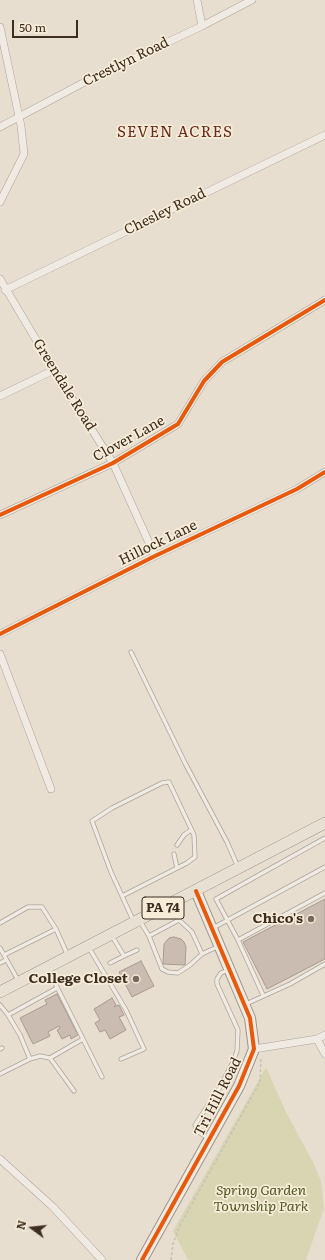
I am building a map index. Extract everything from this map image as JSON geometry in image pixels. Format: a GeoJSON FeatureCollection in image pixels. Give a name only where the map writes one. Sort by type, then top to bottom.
{"type":"FeatureCollection","features":[{"type":"Feature","properties":{"kind":"main road","name":"PA 74"},"geometry":{"type":"LineString","coordinates":[[0,992],[325,823]]}},
{"type":"Feature","properties":{"kind":"street"},"geometry":{"type":"LineString","coordinates":[[197,0],[202,26]]}},
{"type":"Feature","properties":{"kind":"street","name":"Crestlyn Road"},"geometry":{"type":"LineString","coordinates":[[0,127],[98,75],[202,26],[252,0]]}},
{"type":"Feature","properties":{"kind":"street"},"geometry":{"type":"LineString","coordinates":[[0,27],[21,126],[24,154],[0,202]]}},
{"type":"Feature","properties":{"kind":"street","name":"Chesley Road"},"geometry":{"type":"LineString","coordinates":[[5,290],[325,135]]}},
{"type":"Feature","properties":{"kind":"street","name":"Greendale Road"},"geometry":{"type":"LineString","coordinates":[[0,279],[5,290],[54,370],[113,462],[155,556]]}},
{"type":"Feature","properties":{"kind":"street","name":"Clover Lane"},"geometry":{"type":"LineString","coordinates":[[0,515],[113,462],[178,424],[204,381],[222,362],[325,300]]}},
{"type":"Feature","properties":{"kind":"street"},"geometry":{"type":"LineString","coordinates":[[0,396],[54,370]]}},
{"type":"Feature","properties":{"kind":"street","name":"Hillock Lane"},"geometry":{"type":"LineString","coordinates":[[0,634],[155,556],[297,489],[325,472]]}},
{"type":"Feature","properties":{"kind":"street"},"geometry":{"type":"LineString","coordinates":[[0,654],[52,789]]}},
{"type":"Feature","properties":{"kind":"street","name":"Tri Hill Road"},"geometry":{"type":"LineString","coordinates":[[142,1260],[258,1049],[245,1004],[196,891]]}},
{"type":"Feature","properties":{"kind":"street"},"geometry":{"type":"LineString","coordinates":[[258,1049],[317,1040],[325,1035]]}},
{"type":"Feature","properties":{"kind":"street"},"geometry":{"type":"LineString","coordinates":[[317,1040],[325,1054]]}},
{"type":"Feature","properties":{"kind":"street"},"geometry":{"type":"LineString","coordinates":[[0,1159],[53,1207],[102,1260]]}},
{"type":"Feature","properties":{"kind":"lane"},"geometry":{"type":"LineString","coordinates":[[132,652],[189,770],[227,842],[238,868]]}},
{"type":"Feature","properties":{"kind":"lane"},"geometry":{"type":"LineString","coordinates":[[122,896],[187,863],[195,856],[194,835],[169,782],[162,783],[112,808],[92,820],[111,872],[122,896],[137,922],[150,936],[162,969],[168,972],[178,973],[190,966],[202,954],[220,945]]}},
{"type":"Feature","properties":{"kind":"lane"},"geometry":{"type":"LineString","coordinates":[[178,845],[184,836],[191,830]]}},
{"type":"Feature","properties":{"kind":"lane"},"geometry":{"type":"LineString","coordinates":[[263,995],[238,940],[216,899],[325,838]]}},
{"type":"Feature","properties":{"kind":"lane"},"geometry":{"type":"LineString","coordinates":[[174,854],[177,868]]}},
{"type":"Feature","properties":{"kind":"lane"},"geometry":{"type":"LineString","coordinates":[[212,928],[325,867]]}},
{"type":"Feature","properties":{"kind":"lane"},"geometry":{"type":"LineString","coordinates":[[238,940],[325,893]]}},
{"type":"Feature","properties":{"kind":"lane"},"geometry":{"type":"LineString","coordinates":[[175,902],[180,912],[179,920]]}},
{"type":"Feature","properties":{"kind":"lane"},"geometry":{"type":"LineString","coordinates":[[0,923],[28,907],[42,907],[56,929],[68,957]]}},
{"type":"Feature","properties":{"kind":"lane"},"geometry":{"type":"LineString","coordinates":[[150,936],[179,920]]}},
{"type":"Feature","properties":{"kind":"lane"},"geometry":{"type":"LineString","coordinates":[[179,920],[192,932],[202,954]]}},
{"type":"Feature","properties":{"kind":"lane"},"geometry":{"type":"LineString","coordinates":[[4,955],[56,929]]}},
{"type":"Feature","properties":{"kind":"lane"},"geometry":{"type":"LineString","coordinates":[[112,935],[124,956]]}},
{"type":"Feature","properties":{"kind":"lane"},"geometry":{"type":"LineString","coordinates":[[88,947],[126,1010],[144,1049],[121,1059]]}},
{"type":"Feature","properties":{"kind":"lane"},"geometry":{"type":"LineString","coordinates":[[0,948],[19,982]]}},
{"type":"Feature","properties":{"kind":"lane"},"geometry":{"type":"LineString","coordinates":[[110,963],[136,950]]}},
{"type":"Feature","properties":{"kind":"lane"},"geometry":{"type":"LineString","coordinates":[[0,963],[6,960]]}},
{"type":"Feature","properties":{"kind":"lane"},"geometry":{"type":"LineString","coordinates":[[245,1004],[290,984],[325,964]]}},
{"type":"Feature","properties":{"kind":"lane"},"geometry":{"type":"LineString","coordinates":[[47,968],[102,1077]]}},
{"type":"Feature","properties":{"kind":"lane"},"geometry":{"type":"LineString","coordinates":[[209,1139],[197,1131],[195,1125],[220,1087],[237,1051],[238,1030],[216,979],[221,973],[230,969]]}},
{"type":"Feature","properties":{"kind":"lane"},"geometry":{"type":"LineString","coordinates":[[8,1015],[57,988]]}},
{"type":"Feature","properties":{"kind":"lane"},"geometry":{"type":"LineString","coordinates":[[0,1004],[20,1035],[30,1059]]}},
{"type":"Feature","properties":{"kind":"lane"},"geometry":{"type":"LineString","coordinates":[[0,1074],[30,1059],[40,1056],[50,1058],[83,1039]]}},
{"type":"Feature","properties":{"kind":"lane"},"geometry":{"type":"LineString","coordinates":[[50,1058],[74,1091]]}},
{"type":"Feature","properties":{"kind":"path"},"geometry":{"type":"LineString","coordinates":[[171,1260],[173,1244],[179,1227],[260,1082],[258,1049]]}},
{"type":"Feature","properties":{"kind":"green space","name":"Spring Garden Township Park"},"geometry":{"type":"Polygon","coordinates":[[[266,1067],[286,1112],[313,1162],[321,1181],[324,1208],[306,1260],[188,1260],[173,1231],[266,1067]]]}},
{"type":"Feature","properties":{"kind":"building"},"geometry":{"type":"Polygon","coordinates":[[[325,899],[325,959],[267,989],[243,942],[325,899]]]}},
{"type":"Feature","properties":{"kind":"building"},"geometry":{"type":"Polygon","coordinates":[[[174,937],[181,939],[186,947],[185,965],[163,964],[164,944],[169,938],[174,937]]]}},
{"type":"Feature","properties":{"kind":"building","name":"College Closet"},"geometry":{"type":"Polygon","coordinates":[[[141,961],[154,986],[132,997],[119,972],[141,961]]]}},
{"type":"Feature","properties":{"kind":"building"},"geometry":{"type":"Polygon","coordinates":[[[57,994],[78,1035],[71,1039],[70,1035],[62,1039],[57,1030],[60,1028],[59,1026],[48,1032],[50,1036],[33,1044],[20,1018],[47,1004],[45,1000],[57,994]]]}},
{"type":"Feature","properties":{"kind":"building"},"geometry":{"type":"Polygon","coordinates":[[[112,998],[116,1005],[114,1007],[119,1005],[124,1015],[119,1017],[126,1030],[110,1039],[105,1030],[100,1032],[95,1023],[100,1020],[94,1009],[112,998]]]}},
{"type":"Feature","properties":{"kind":"cycle path"},"geometry":{"type":"LineString","coordinates":[[0,515],[113,463],[178,424],[204,381],[222,362],[325,300]]}},
{"type":"Feature","properties":{"kind":"cycle path"},"geometry":{"type":"LineString","coordinates":[[0,634],[155,556],[297,489],[325,472]]}},
{"type":"Feature","properties":{"kind":"cycle path"},"geometry":{"type":"LineString","coordinates":[[142,1260],[239,1086],[254,1049],[250,1018],[196,891]]}},
{"type":"Feature","properties":{"kind":"place","name":"Chico's"},"geometry":{"type":"Point","coordinates":[311,919]}},
{"type":"Feature","properties":{"kind":"place","name":"College Closet"},"geometry":{"type":"Point","coordinates":[136,979]}},
{"type":"Feature","properties":{"kind":"district","name":"SEVEN ACRES"},"geometry":{"type":"Point","coordinates":[175,133]}}]}
